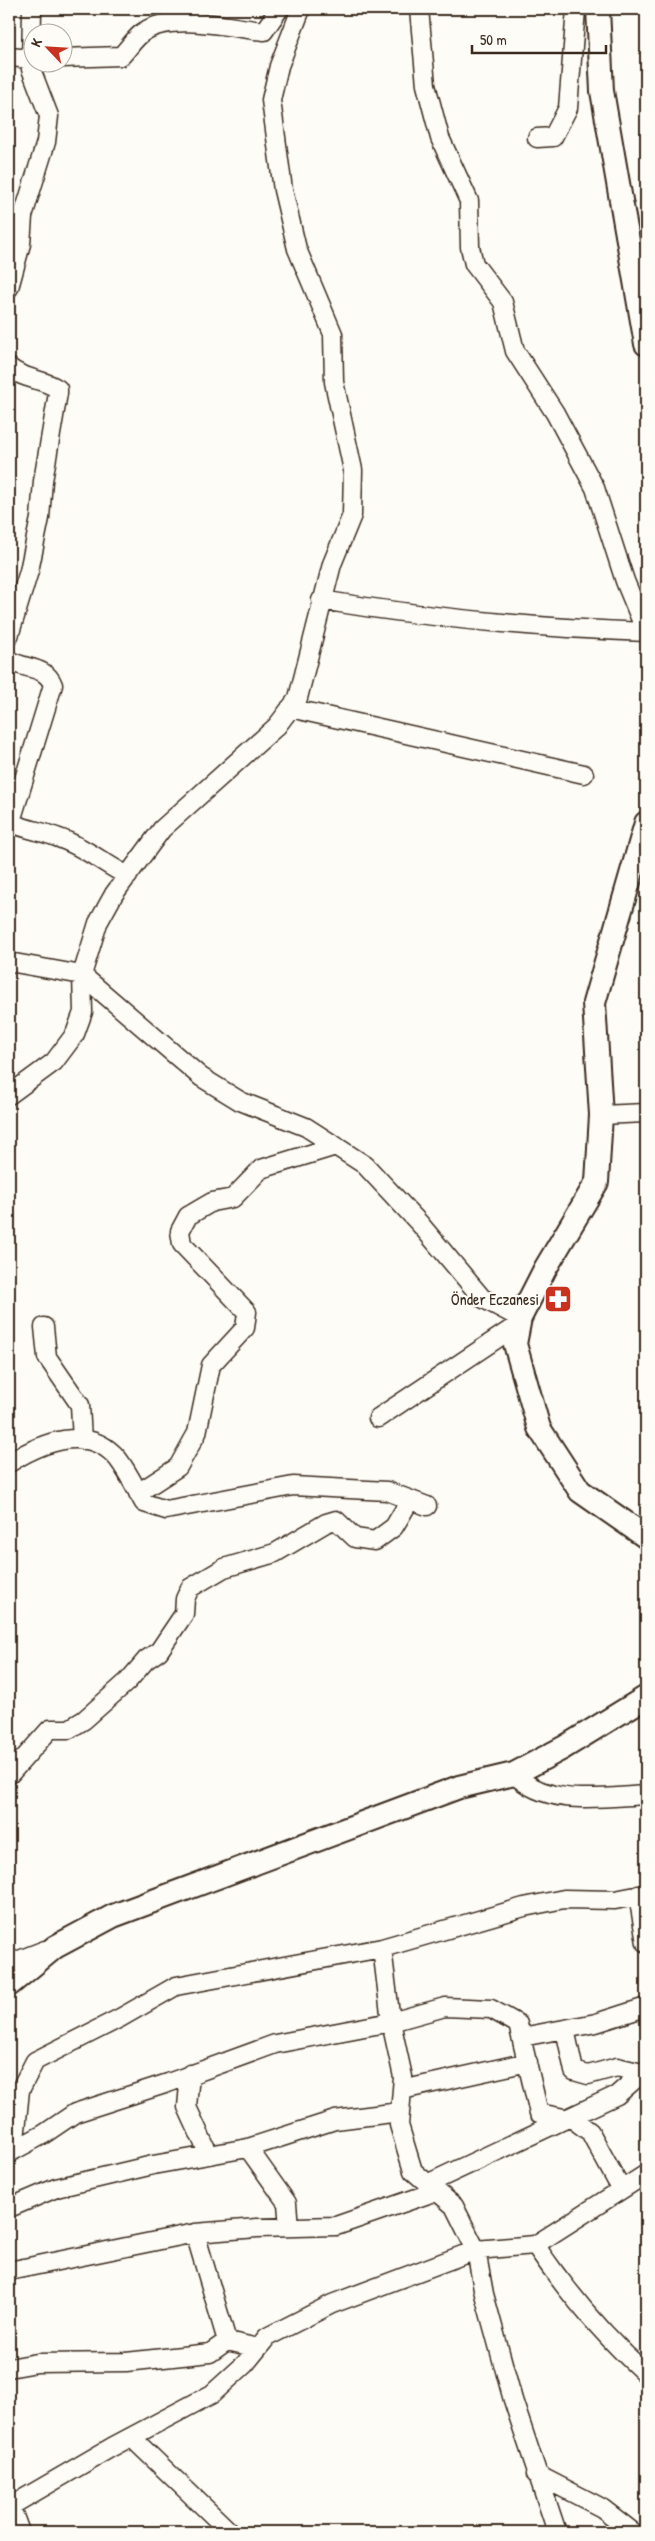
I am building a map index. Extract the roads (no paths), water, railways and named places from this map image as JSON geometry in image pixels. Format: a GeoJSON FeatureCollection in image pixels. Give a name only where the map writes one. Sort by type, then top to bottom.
{"type":"FeatureCollection","features":[{"type":"Feature","properties":{"kind":"street"},"geometry":{"type":"LineString","coordinates":[[32,9],[32,22]]}},
{"type":"Feature","properties":{"kind":"street"},"geometry":{"type":"LineString","coordinates":[[72,58],[121,56],[143,31],[161,23],[178,22],[264,31],[279,9]]}},
{"type":"Feature","properties":{"kind":"street"},"geometry":{"type":"LineString","coordinates":[[9,1095],[54,1062],[75,1034],[83,1012],[82,975],[98,923],[128,876],[162,829],[277,726],[298,698],[311,653],[321,600],[332,564],[352,515],[353,470],[334,382],[333,334],[297,249],[283,190],[271,100],[279,66],[301,9]]}},
{"type":"Feature","properties":{"kind":"street"},"geometry":{"type":"LineString","coordinates":[[321,600],[374,609],[586,630],[646,632],[625,581],[595,488],[555,413],[515,351],[503,302],[474,264],[470,247],[469,202],[440,138],[426,85],[419,9]]}},
{"type":"Feature","properties":{"kind":"street"},"geometry":{"type":"LineString","coordinates":[[537,138],[553,137],[568,108],[576,9]]}},
{"type":"Feature","properties":{"kind":"street"},"geometry":{"type":"LineString","coordinates":[[598,9],[602,91],[646,344]]}},
{"type":"Feature","properties":{"kind":"street"},"geometry":{"type":"LineString","coordinates":[[9,57],[22,58]]}},
{"type":"Feature","properties":{"kind":"street"},"geometry":{"type":"LineString","coordinates":[[9,288],[21,244],[23,216],[46,142],[48,116],[32,72]]}},
{"type":"Feature","properties":{"kind":"street"},"geometry":{"type":"LineString","coordinates":[[9,367],[30,380],[49,383],[58,389],[58,393],[43,481],[38,527],[29,571],[9,636]]}},
{"type":"Feature","properties":{"kind":"street"},"geometry":{"type":"LineString","coordinates":[[9,660],[15,664],[42,671],[50,677],[53,685],[12,818],[14,824],[59,838],[98,857],[105,864],[128,876]]}},
{"type":"Feature","properties":{"kind":"street"},"geometry":{"type":"LineString","coordinates":[[290,708],[584,774]]}},
{"type":"Feature","properties":{"kind":"street"},"geometry":{"type":"LineString","coordinates":[[646,823],[594,1004],[601,1115],[597,1182],[544,1269],[519,1321],[515,1344],[539,1428],[580,1491],[646,1537]]}},
{"type":"Feature","properties":{"kind":"street"},"geometry":{"type":"LineString","coordinates":[[9,962],[82,975],[201,1077],[240,1101],[306,1127],[365,1165],[420,1224],[482,1298],[519,1321]]}},
{"type":"Feature","properties":{"kind":"street"},"geometry":{"type":"LineString","coordinates":[[601,1115],[646,1113]]}},
{"type":"Feature","properties":{"kind":"street"},"geometry":{"type":"LineString","coordinates":[[138,1493],[178,1467],[197,1433],[211,1365],[245,1328],[247,1312],[182,1244],[180,1232],[188,1216],[212,1202],[233,1198],[261,1169],[336,1146]]}},
{"type":"Feature","properties":{"kind":"street"},"geometry":{"type":"LineString","coordinates":[[378,1418],[519,1321]]}},
{"type":"Feature","properties":{"kind":"street"},"geometry":{"type":"LineString","coordinates":[[44,1327],[46,1357],[80,1405],[82,1440]]}},
{"type":"Feature","properties":{"kind":"street"},"geometry":{"type":"LineString","coordinates":[[9,1463],[33,1448],[68,1438],[98,1443],[117,1459],[144,1503],[166,1510],[293,1486],[387,1491],[427,1506]]}},
{"type":"Feature","properties":{"kind":"street"},"geometry":{"type":"LineString","coordinates":[[9,1773],[50,1729],[69,1729],[84,1720],[128,1681],[146,1660],[159,1651],[184,1614],[185,1599],[190,1588],[224,1568],[275,1553],[326,1523],[336,1520],[355,1538],[375,1541],[394,1527],[410,1500]]}},
{"type":"Feature","properties":{"kind":"street"},"geometry":{"type":"LineString","coordinates":[[9,1964],[55,1947],[113,1916],[330,1834],[459,1787],[514,1774],[563,1748],[646,1697]]}},
{"type":"Feature","properties":{"kind":"street"},"geometry":{"type":"LineString","coordinates":[[514,1774],[525,1785],[544,1794],[581,1798],[646,1796]]}},
{"type":"Feature","properties":{"kind":"street"},"geometry":{"type":"LineString","coordinates":[[11,2152],[20,2090],[35,2061],[176,1986],[382,1948],[564,1899],[615,1900],[642,1894],[646,1943]]}},
{"type":"Feature","properties":{"kind":"street"},"geometry":{"type":"LineString","coordinates":[[9,1985],[55,1947]]}},
{"type":"Feature","properties":{"kind":"street"},"geometry":{"type":"LineString","coordinates":[[382,1948],[391,2022],[403,2077],[399,2125],[413,2171],[430,2188],[454,2206],[476,2250],[484,2294],[513,2400],[536,2474],[557,2532]]}},
{"type":"Feature","properties":{"kind":"street"},"geometry":{"type":"LineString","coordinates":[[11,2152],[44,2134],[75,2113],[274,2044],[391,2022],[445,2007],[491,2009],[518,2024],[540,2112],[574,2120],[590,2132],[621,2189]]}},
{"type":"Feature","properties":{"kind":"street"},"geometry":{"type":"LineString","coordinates":[[522,2037],[596,2023],[646,2007]]}},
{"type":"Feature","properties":{"kind":"street"},"geometry":{"type":"LineString","coordinates":[[565,2029],[574,2071],[588,2075],[617,2067],[644,2072]]}},
{"type":"Feature","properties":{"kind":"street"},"geometry":{"type":"LineString","coordinates":[[402,2090],[528,2062]]}},
{"type":"Feature","properties":{"kind":"street"},"geometry":{"type":"LineString","coordinates":[[9,2271],[195,2233],[336,2226],[430,2188],[617,2095],[644,2072]]}},
{"type":"Feature","properties":{"kind":"street"},"geometry":{"type":"LineString","coordinates":[[190,2074],[187,2107],[209,2155]]}},
{"type":"Feature","properties":{"kind":"street"},"geometry":{"type":"LineString","coordinates":[[9,2208],[56,2188],[153,2165],[248,2148],[336,2120],[400,2112]]}},
{"type":"Feature","properties":{"kind":"street"},"geometry":{"type":"LineString","coordinates":[[248,2148],[287,2203],[289,2227]]}},
{"type":"Feature","properties":{"kind":"street"},"geometry":{"type":"LineString","coordinates":[[20,2532],[9,2505],[212,2394],[245,2364],[267,2337],[332,2304],[476,2250],[535,2245],[646,2174]]}},
{"type":"Feature","properties":{"kind":"street"},"geometry":{"type":"LineString","coordinates":[[195,2233],[227,2341]]}},
{"type":"Feature","properties":{"kind":"street"},"geometry":{"type":"LineString","coordinates":[[535,2245],[558,2279],[625,2354],[646,2374]]}},
{"type":"Feature","properties":{"kind":"street"},"geometry":{"type":"LineString","coordinates":[[9,2368],[37,2363],[126,2362],[210,2353],[227,2341],[258,2348]]}},
{"type":"Feature","properties":{"kind":"street"},"geometry":{"type":"LineString","coordinates":[[131,2437],[230,2532]]}},
{"type":"Feature","properties":{"kind":"street"},"geometry":{"type":"LineString","coordinates":[[536,2474],[602,2508],[633,2532]]}},
{"type":"Feature","properties":{"kind":"place","name":"Önder Eczanesi"},"geometry":{"type":"Point","coordinates":[558,1299]}}]}
